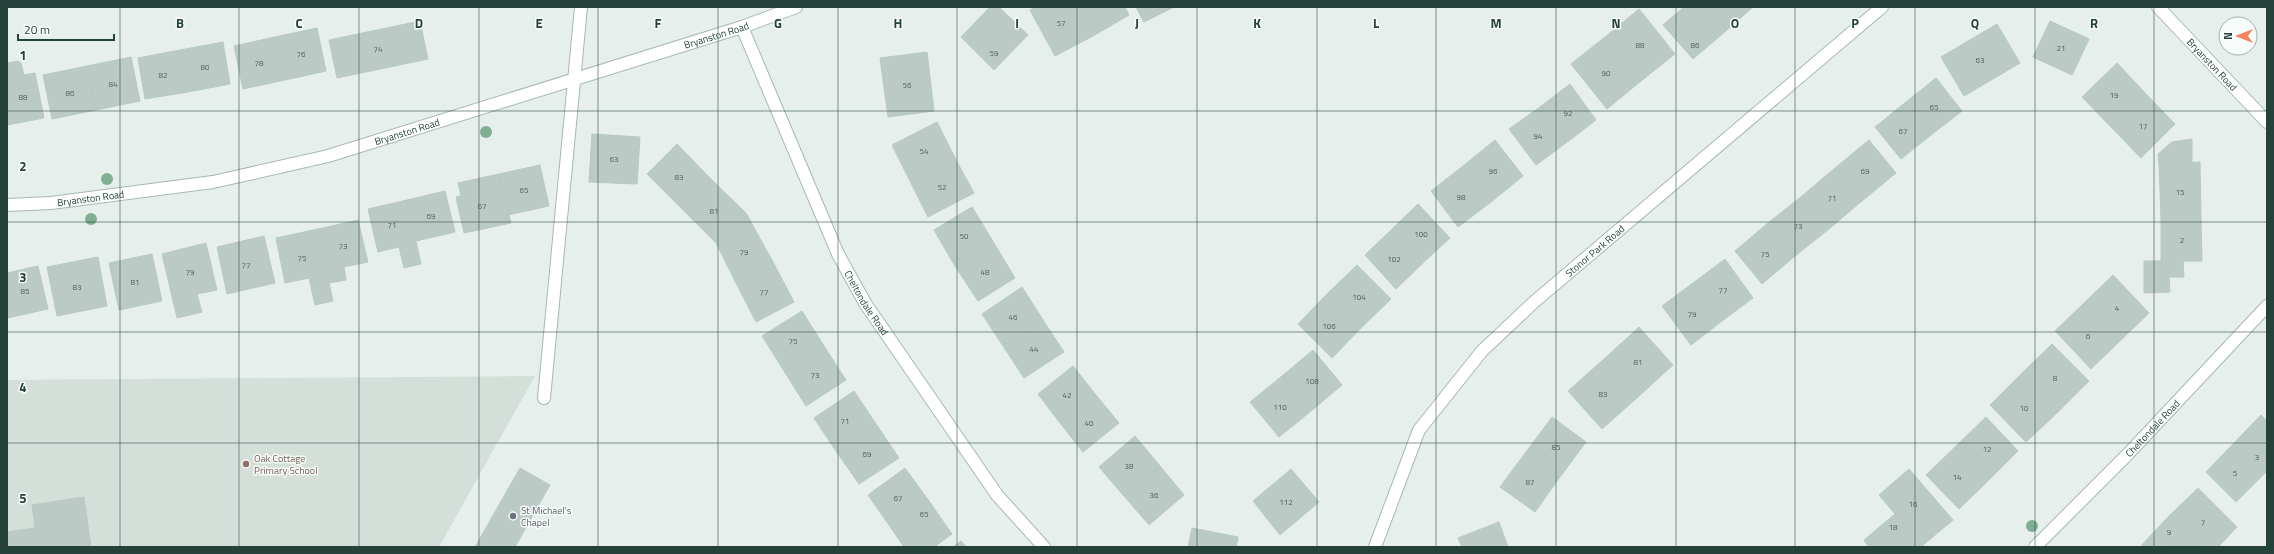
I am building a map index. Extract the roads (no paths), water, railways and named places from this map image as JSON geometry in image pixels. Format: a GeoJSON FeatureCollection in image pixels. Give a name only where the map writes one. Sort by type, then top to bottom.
{"type":"FeatureCollection","features":[{"type":"Feature","properties":{"kind":"street"},"geometry":{"type":"LineString","coordinates":[[544,398],[572,80],[581,7]]}},
{"type":"Feature","properties":{"kind":"street","name":"Bryanston Road"},"geometry":{"type":"LineString","coordinates":[[7,205],[51,202],[213,182],[328,156],[742,27],[796,7]]}},
{"type":"Feature","properties":{"kind":"street","name":"Stonor Park Road"},"geometry":{"type":"LineString","coordinates":[[1375,547],[1419,430],[1482,351],[1534,302],[1882,7]]}},
{"type":"Feature","properties":{"kind":"street","name":"Bryanston Road"},"geometry":{"type":"LineString","coordinates":[[2158,7],[2267,122]]}},
{"type":"Feature","properties":{"kind":"street","name":"Cheltondale Road"},"geometry":{"type":"LineString","coordinates":[[742,27],[838,254],[865,303],[997,495],[1044,547]]}},
{"type":"Feature","properties":{"kind":"street","name":"Cheltondale Road"},"geometry":{"type":"LineString","coordinates":[[2035,547],[2127,455],[2267,306]]}},
{"type":"Feature","properties":{"kind":"place","name":"Oak Cottage Primary School"},"geometry":{"type":"Point","coordinates":[246,464]}},
{"type":"Feature","properties":{"kind":"place","name":"St Michael's Chapel"},"geometry":{"type":"Point","coordinates":[513,516]}}]}
